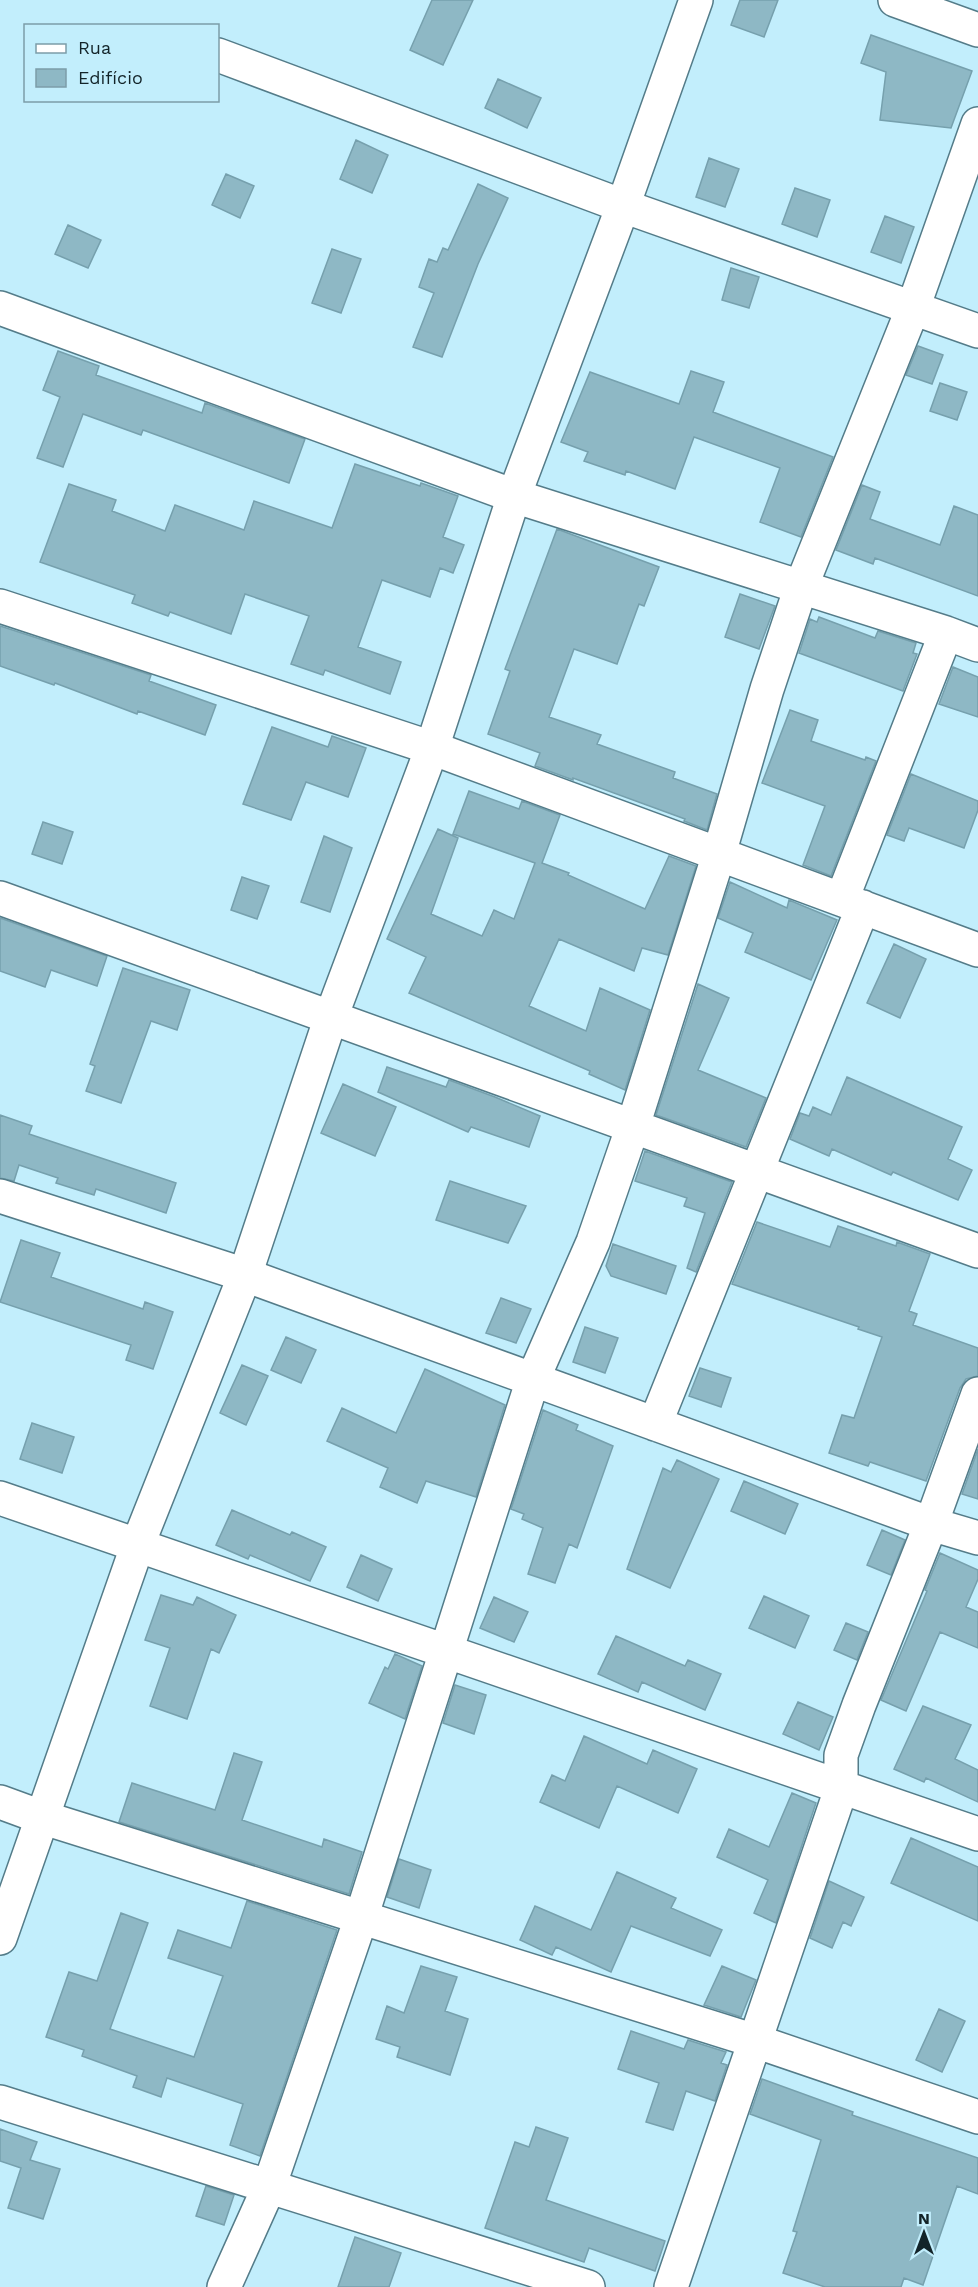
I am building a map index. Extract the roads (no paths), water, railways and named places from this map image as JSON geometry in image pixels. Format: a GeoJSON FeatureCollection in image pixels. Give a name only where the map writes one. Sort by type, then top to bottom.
{"type":"FeatureCollection","features":[{"type":"Feature","properties":{"kind":"street"},"geometry":{"type":"LineString","coordinates":[[0,1938],[138,1544],[245,1275],[331,1017],[432,748],[514,496],[623,206],[696,0]]}},
{"type":"Feature","properties":{"kind":"street"},"geometry":{"type":"LineString","coordinates":[[895,0],[978,30]]}},
{"type":"Feature","properties":{"kind":"street"},"geometry":{"type":"LineString","coordinates":[[219,55],[623,206],[978,332]]}},
{"type":"Feature","properties":{"kind":"street"},"geometry":{"type":"LineString","coordinates":[[224,2287],[269,2187],[361,1917],[533,1379],[593,1242],[633,1126],[719,854],[767,689],[801,587],[913,308],[978,124]]}},
{"type":"Feature","properties":{"kind":"street"},"geometry":{"type":"LineString","coordinates":[[0,308],[514,496],[978,645]]}},
{"type":"Feature","properties":{"kind":"street"},"geometry":{"type":"LineString","coordinates":[[0,606],[432,748],[978,950]]}},
{"type":"Feature","properties":{"kind":"street"},"geometry":{"type":"LineString","coordinates":[[655,1424],[756,1170],[853,903],[946,633]]}},
{"type":"Feature","properties":{"kind":"street"},"geometry":{"type":"LineString","coordinates":[[0,898],[978,1251]]}},
{"type":"Feature","properties":{"kind":"street"},"geometry":{"type":"LineString","coordinates":[[0,1196],[245,1275],[931,1524],[978,1538]]}},
{"type":"Feature","properties":{"kind":"street"},"geometry":{"type":"LineString","coordinates":[[671,2287],[841,1789],[841,1755],[931,1524],[978,1394]]}},
{"type":"Feature","properties":{"kind":"street"},"geometry":{"type":"LineString","coordinates":[[0,1498],[841,1789],[978,1834]]}},
{"type":"Feature","properties":{"kind":"street"},"geometry":{"type":"LineString","coordinates":[[0,1802],[41,1817],[755,2041],[978,2116]]}},
{"type":"Feature","properties":{"kind":"street"},"geometry":{"type":"LineString","coordinates":[[0,2102],[588,2287]]}}]}
